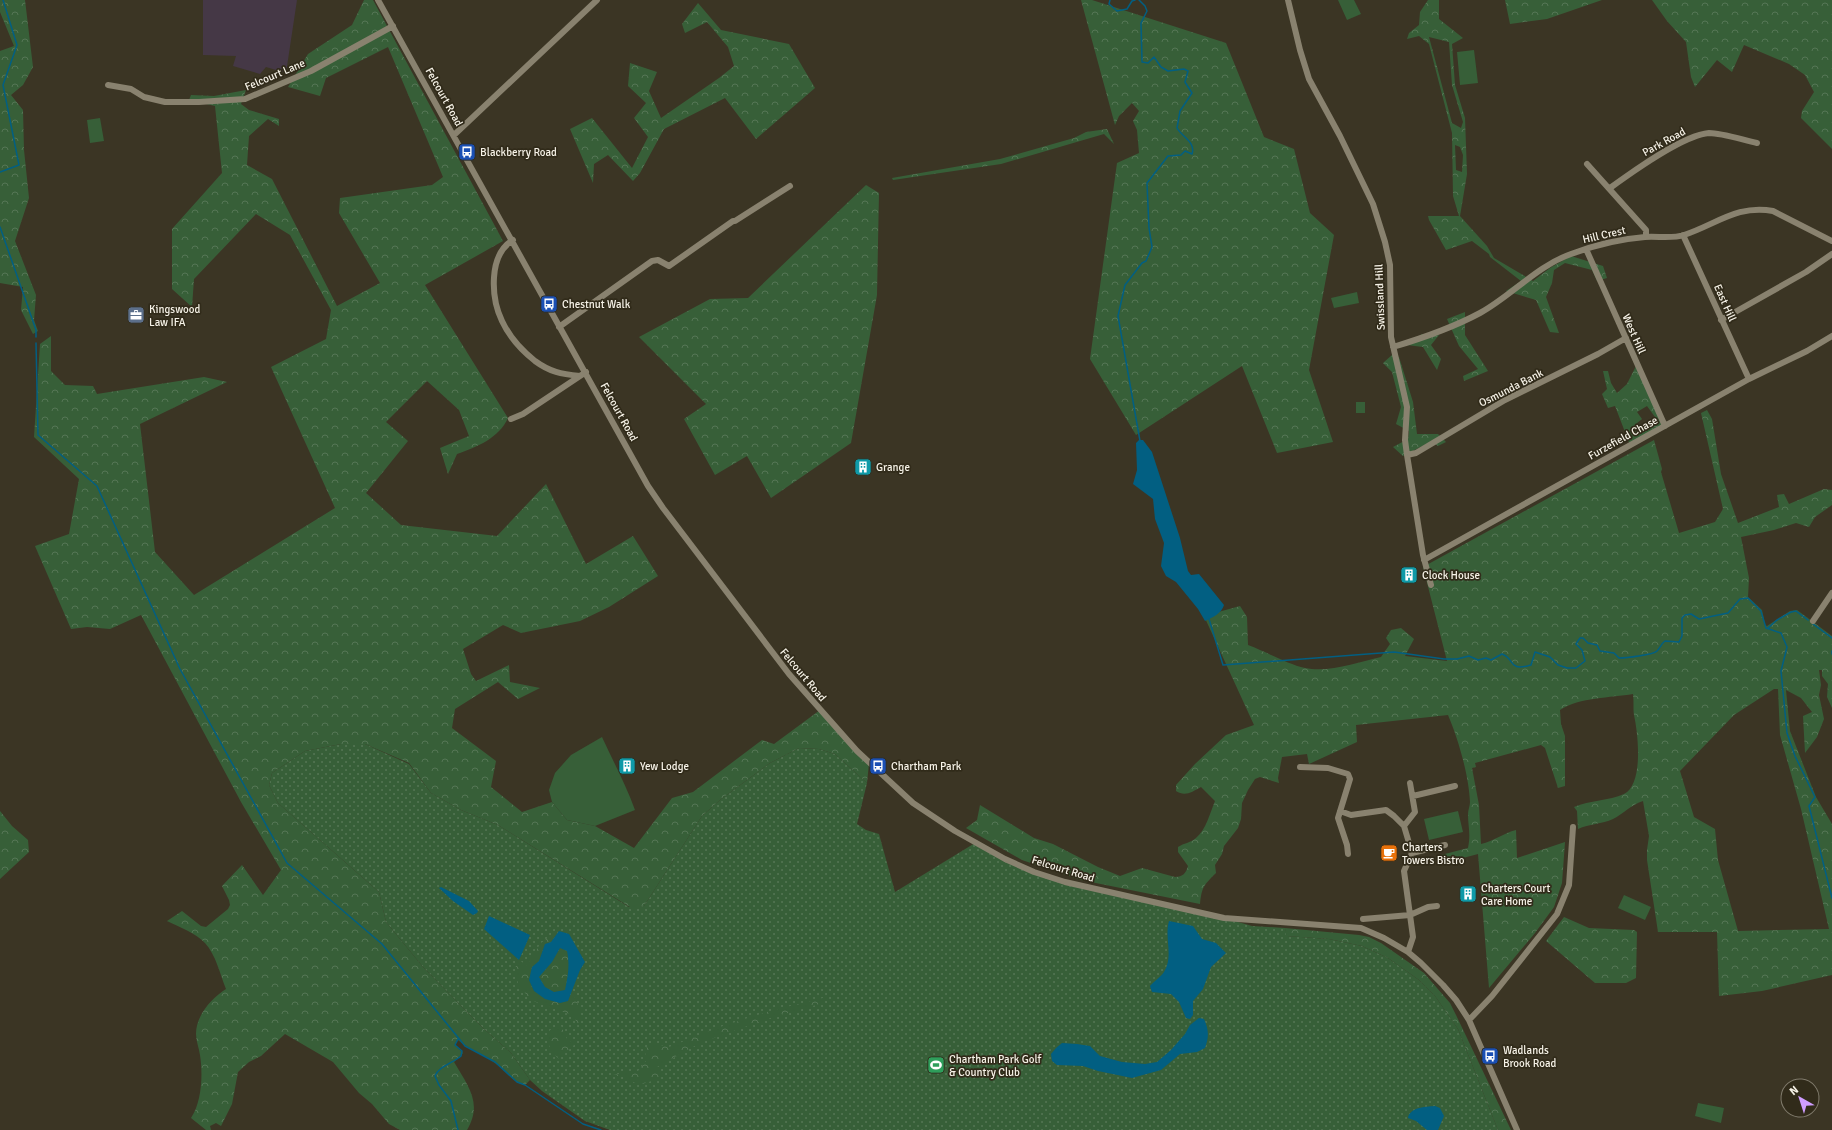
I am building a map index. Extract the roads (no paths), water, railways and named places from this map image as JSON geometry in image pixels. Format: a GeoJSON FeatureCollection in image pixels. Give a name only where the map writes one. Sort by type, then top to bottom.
{"type":"FeatureCollection","features":[{"type":"Feature","properties":{"kind":"street","name":"Felcourt Road"},"geometry":{"type":"LineString","coordinates":[[378,0],[514,240],[559,327],[586,372],[648,486],[789,674],[857,751],[894,787],[928,814],[961,835],[1005,859],[1034,872],[1065,882],[1224,918],[1361,928],[1374,933],[1408,952],[1444,985],[1469,1020],[1517,1130]]}},
{"type":"Feature","properties":{"kind":"street"},"geometry":{"type":"LineString","coordinates":[[454,135],[597,0]]}},
{"type":"Feature","properties":{"kind":"street","name":"Swissland Hill"},"geometry":{"type":"LineString","coordinates":[[1288,0],[1300,50],[1309,79],[1340,136],[1373,204],[1385,242],[1390,265],[1391,337],[1407,407],[1405,440],[1424,560],[1430,585]]}},
{"type":"Feature","properties":{"kind":"street","name":"Felcourt Lane"},"geometry":{"type":"LineString","coordinates":[[108,85],[131,89],[144,97],[165,102],[199,102],[245,99],[311,71],[393,26]]}},
{"type":"Feature","properties":{"kind":"street","name":"Park Road"},"geometry":{"type":"LineString","coordinates":[[1610,188],[1649,162],[1699,135],[1711,133],[1757,143]]}},
{"type":"Feature","properties":{"kind":"street"},"geometry":{"type":"LineString","coordinates":[[1587,164],[1646,230],[1646,237]]}},
{"type":"Feature","properties":{"kind":"street"},"geometry":{"type":"LineString","coordinates":[[559,327],[652,261],[658,260],[669,266],[733,221],[790,186]]}},
{"type":"Feature","properties":{"kind":"street","name":"Hill Crest"},"geometry":{"type":"LineString","coordinates":[[1393,347],[1446,330],[1480,313],[1546,267],[1570,254],[1612,242],[1646,237],[1683,235],[1742,210],[1762,208],[1773,210],[1832,241]]}},
{"type":"Feature","properties":{"kind":"street","name":"East Hill"},"geometry":{"type":"LineString","coordinates":[[1683,235],[1749,379]]}},
{"type":"Feature","properties":{"kind":"street"},"geometry":{"type":"LineString","coordinates":[[514,240],[508,244],[500,254],[494,274],[494,285],[501,320],[518,346],[534,360],[559,374],[580,376]]}},
{"type":"Feature","properties":{"kind":"street","name":"West Hill"},"geometry":{"type":"LineString","coordinates":[[1586,249],[1665,426]]}},
{"type":"Feature","properties":{"kind":"street"},"geometry":{"type":"LineString","coordinates":[[1721,320],[1806,272],[1832,254]]}},
{"type":"Feature","properties":{"kind":"street","name":"Furzefield Chase"},"geometry":{"type":"LineString","coordinates":[[1424,560],[1749,379],[1808,351],[1832,336]]}},
{"type":"Feature","properties":{"kind":"street","name":"Osmunda Bank"},"geometry":{"type":"LineString","coordinates":[[1407,455],[1416,453],[1505,400],[1572,368],[1626,338]]}},
{"type":"Feature","properties":{"kind":"street"},"geometry":{"type":"LineString","coordinates":[[511,419],[523,414],[586,372]]}},
{"type":"Feature","properties":{"kind":"street"},"geometry":{"type":"LineString","coordinates":[[1813,621],[1832,593]]}},
{"type":"Feature","properties":{"kind":"street"},"geometry":{"type":"LineString","coordinates":[[1300,768],[1328,768],[1348,774],[1350,779],[1338,818],[1347,845],[1348,854]]}},
{"type":"Feature","properties":{"kind":"street"},"geometry":{"type":"LineString","coordinates":[[1404,826],[1415,812],[1410,783]]}},
{"type":"Feature","properties":{"kind":"street"},"geometry":{"type":"LineString","coordinates":[[1413,796],[1455,786]]}},
{"type":"Feature","properties":{"kind":"street"},"geometry":{"type":"LineString","coordinates":[[1340,812],[1351,815],[1386,810],[1404,826],[1412,853],[1404,871],[1413,937],[1408,952]]}},
{"type":"Feature","properties":{"kind":"street"},"geometry":{"type":"LineString","coordinates":[[1469,1020],[1496,990],[1557,914],[1569,885],[1573,827]]}},
{"type":"Feature","properties":{"kind":"street"},"geometry":{"type":"LineString","coordinates":[[1412,853],[1445,845]]}},
{"type":"Feature","properties":{"kind":"street"},"geometry":{"type":"LineString","coordinates":[[1363,919],[1410,915],[1428,907],[1437,906]]}},
{"type":"Feature","properties":{"kind":"water"},"geometry":{"type":"Polygon","coordinates":[[[1139,440],[1143,440],[1152,452],[1180,538],[1188,571],[1191,575],[1199,574],[1224,605],[1219,613],[1205,621],[1198,609],[1176,582],[1166,576],[1161,566],[1164,543],[1155,519],[1153,499],[1133,484],[1137,470],[1136,443],[1139,440]]]}},
{"type":"Feature","properties":{"kind":"water"},"geometry":{"type":"Polygon","coordinates":[[[441,887],[469,901],[478,911],[477,913],[473,915],[453,901],[439,888],[441,887]]]}},
{"type":"Feature","properties":{"kind":"water"},"geometry":{"type":"Polygon","coordinates":[[[489,916],[530,935],[519,960],[484,929],[489,916]]]}},
{"type":"Feature","properties":{"kind":"water"},"geometry":{"type":"Polygon","coordinates":[[[1169,921],[1193,926],[1202,939],[1216,943],[1226,953],[1211,967],[1203,989],[1193,1001],[1193,1015],[1190,1019],[1186,1018],[1179,1002],[1171,994],[1152,992],[1150,986],[1163,974],[1167,966],[1169,953],[1169,921]]]}},
{"type":"Feature","properties":{"kind":"water"},"geometry":{"type":"Polygon","coordinates":[[[559,931],[569,934],[585,962],[580,970],[568,1001],[560,1003],[545,999],[534,991],[529,980],[532,967],[539,961],[545,944],[551,942],[559,931]],[[560,948],[552,962],[539,977],[545,987],[554,992],[565,990],[568,970],[567,951],[560,948]]]}},
{"type":"Feature","properties":{"kind":"water"},"geometry":{"type":"Polygon","coordinates":[[[1199,1018],[1204,1019],[1208,1030],[1205,1048],[1197,1052],[1180,1054],[1161,1070],[1132,1078],[1098,1071],[1083,1066],[1057,1065],[1052,1061],[1051,1054],[1062,1043],[1090,1046],[1100,1056],[1122,1062],[1145,1064],[1157,1062],[1171,1050],[1185,1034],[1190,1025],[1199,1018]]]}},
{"type":"Feature","properties":{"kind":"water"},"geometry":{"type":"Polygon","coordinates":[[[1435,1106],[1440,1108],[1444,1116],[1438,1130],[1427,1130],[1416,1121],[1408,1118],[1409,1114],[1415,1110],[1423,1107],[1435,1106]]]}},
{"type":"Feature","properties":{"kind":"waterway"},"geometry":{"type":"LineString","coordinates":[[0,172],[19,165],[3,85],[17,45],[3,0]]}},
{"type":"Feature","properties":{"kind":"waterway"},"geometry":{"type":"LineString","coordinates":[[1110,0],[1109,4],[1117,11],[1127,9],[1132,1],[1135,0]]}},
{"type":"Feature","properties":{"kind":"waterway"},"geometry":{"type":"LineString","coordinates":[[1139,0],[1145,6],[1147,11],[1141,23],[1142,62],[1148,63],[1154,57],[1161,67],[1168,71],[1184,69],[1188,71],[1185,82],[1192,93],[1180,111],[1177,128],[1190,143],[1193,150],[1192,154],[1185,151],[1181,155],[1168,156],[1147,183],[1149,228],[1152,247],[1146,261],[1142,263],[1125,285],[1118,316],[1140,441]]}},
{"type":"Feature","properties":{"kind":"waterway"},"geometry":{"type":"LineString","coordinates":[[0,227],[36,330],[36,337]]}},
{"type":"Feature","properties":{"kind":"waterway"},"geometry":{"type":"LineString","coordinates":[[36,343],[38,435],[97,486],[180,669],[287,863],[382,944],[465,1046],[495,1062],[517,1082],[525,1085],[583,1124],[601,1130]]}},
{"type":"Feature","properties":{"kind":"waterway"},"geometry":{"type":"LineString","coordinates":[[1209,619],[1223,665],[1394,652],[1444,659],[1457,659],[1469,656],[1478,660],[1486,658],[1491,660],[1502,654],[1506,656],[1515,666],[1523,667],[1531,665],[1535,652],[1550,657],[1558,665],[1567,668],[1576,668],[1585,661],[1582,650],[1576,644],[1580,638],[1583,638],[1588,643],[1597,645],[1600,651],[1614,653],[1619,658],[1650,654],[1657,651],[1665,641],[1679,642],[1682,636],[1682,618],[1685,615],[1691,614],[1699,619],[1728,613],[1740,599],[1748,598],[1761,611],[1766,628],[1781,633],[1787,647],[1781,671],[1787,733],[1795,756],[1815,797],[1809,806],[1832,898]]}},
{"type":"Feature","properties":{"kind":"waterway"},"geometry":{"type":"LineString","coordinates":[[1768,628],[1777,620],[1791,612],[1796,611],[1808,620]]}},
{"type":"Feature","properties":{"kind":"waterway"},"geometry":{"type":"LineString","coordinates":[[1813,624],[1832,638]]}},
{"type":"Feature","properties":{"kind":"waterway"},"geometry":{"type":"LineString","coordinates":[[458,1039],[455,1045],[462,1051],[461,1056],[443,1067],[435,1076],[439,1085],[451,1101],[458,1130]]}},
{"type":"Feature","properties":{"kind":"place","name":"Blackberry Road"},"geometry":{"type":"Point","coordinates":[467,152]}},
{"type":"Feature","properties":{"kind":"place","name":"Chestnut Walk"},"geometry":{"type":"Point","coordinates":[549,304]}},
{"type":"Feature","properties":{"kind":"place","name":"Kingswood Law IFA"},"geometry":{"type":"Point","coordinates":[136,315]}},
{"type":"Feature","properties":{"kind":"place","name":"Grange"},"geometry":{"type":"Point","coordinates":[863,467]}},
{"type":"Feature","properties":{"kind":"place","name":"Clock House"},"geometry":{"type":"Point","coordinates":[1409,575]}},
{"type":"Feature","properties":{"kind":"place","name":"Yew Lodge"},"geometry":{"type":"Point","coordinates":[627,766]}},
{"type":"Feature","properties":{"kind":"place","name":"Chartham Park"},"geometry":{"type":"Point","coordinates":[878,766]}},
{"type":"Feature","properties":{"kind":"place","name":"Charters Towers Bistro"},"geometry":{"type":"Point","coordinates":[1389,853]}},
{"type":"Feature","properties":{"kind":"place","name":"Charters Court Care Home"},"geometry":{"type":"Point","coordinates":[1468,894]}},
{"type":"Feature","properties":{"kind":"place","name":"Wadlands Brook Road"},"geometry":{"type":"Point","coordinates":[1490,1056]}},
{"type":"Feature","properties":{"kind":"place","name":"Chartham Park Golf & Country Club"},"geometry":{"type":"Point","coordinates":[936,1065]}}]}
